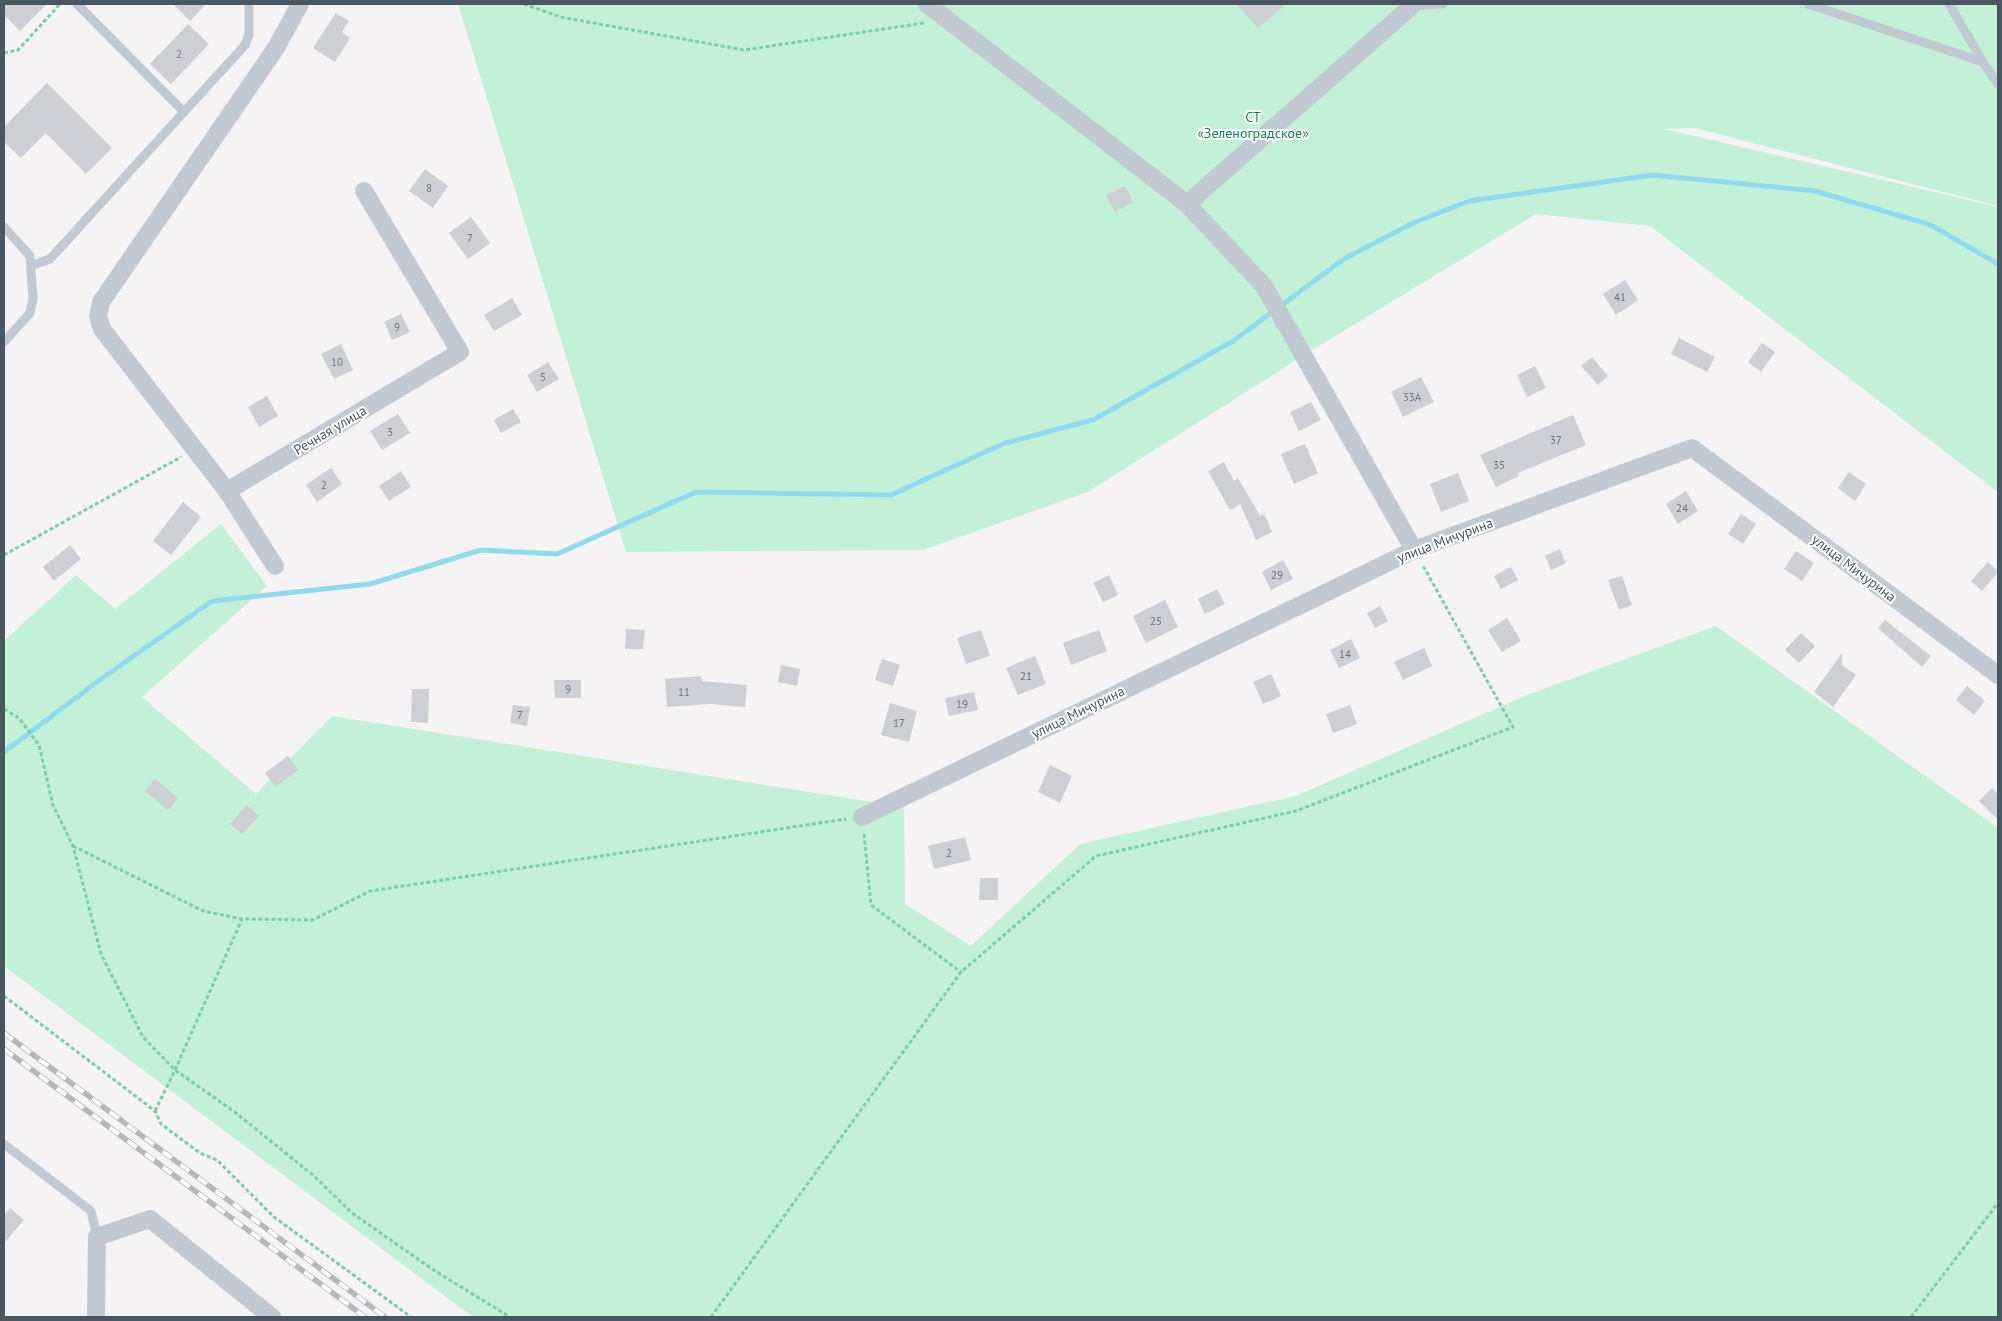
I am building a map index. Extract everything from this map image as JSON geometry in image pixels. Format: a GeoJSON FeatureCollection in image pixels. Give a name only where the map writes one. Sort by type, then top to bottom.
{"type":"FeatureCollection","features":[{"type":"Feature","properties":{"kind":"street"},"geometry":{"type":"LineString","coordinates":[[275,566],[227,491],[102,329],[98,316],[102,302],[276,48],[300,4]]}},
{"type":"Feature","properties":{"kind":"street"},"geometry":{"type":"LineString","coordinates":[[927,4],[1187,204],[1264,286],[1414,550]]}},
{"type":"Feature","properties":{"kind":"street"},"geometry":{"type":"LineString","coordinates":[[1187,204],[1413,5]]}},
{"type":"Feature","properties":{"kind":"street","name":"Речная улица"},"geometry":{"type":"LineString","coordinates":[[227,491],[460,352],[364,191]]}},
{"type":"Feature","properties":{"kind":"street","name":"улица Мичурина"},"geometry":{"type":"LineString","coordinates":[[862,817],[1414,550],[1692,448],[1998,675]]}},
{"type":"Feature","properties":{"kind":"street"},"geometry":{"type":"LineString","coordinates":[[96,1317],[97,1237],[150,1219],[272,1317]]}},
{"type":"Feature","properties":{"kind":"lane"},"geometry":{"type":"LineString","coordinates":[[77,4],[184,112]]}},
{"type":"Feature","properties":{"kind":"lane"},"geometry":{"type":"LineString","coordinates":[[33,265],[50,259],[245,45],[249,35],[249,4]]}},
{"type":"Feature","properties":{"kind":"lane"},"geometry":{"type":"LineString","coordinates":[[1413,5],[1443,4]]}},
{"type":"Feature","properties":{"kind":"lane"},"geometry":{"type":"LineString","coordinates":[[1808,4],[1983,62]]}},
{"type":"Feature","properties":{"kind":"lane"},"geometry":{"type":"LineString","coordinates":[[1949,4],[1998,84]]}},
{"type":"Feature","properties":{"kind":"lane"},"geometry":{"type":"LineString","coordinates":[[4,227],[25,249],[33,265],[33,299],[30,313],[4,342]]}},
{"type":"Feature","properties":{"kind":"lane"},"geometry":{"type":"LineString","coordinates":[[4,1144],[91,1211],[97,1237]]}},
{"type":"Feature","properties":{"kind":"path"},"geometry":{"type":"LineString","coordinates":[[4,53],[18,50],[60,4]]}},
{"type":"Feature","properties":{"kind":"path"},"geometry":{"type":"LineString","coordinates":[[524,4],[560,17],[744,50],[947,19]]}},
{"type":"Feature","properties":{"kind":"path"},"geometry":{"type":"LineString","coordinates":[[4,555],[195,450]]}},
{"type":"Feature","properties":{"kind":"path"},"geometry":{"type":"LineString","coordinates":[[711,1317],[961,972],[1096,856],[1296,811],[1514,727],[1414,550]]}},
{"type":"Feature","properties":{"kind":"path"},"geometry":{"type":"LineString","coordinates":[[4,709],[19,718],[39,746],[53,805],[73,846],[101,954],[144,1038],[176,1070],[236,1112],[293,1158],[352,1213],[435,1271],[510,1317]]}},
{"type":"Feature","properties":{"kind":"path"},"geometry":{"type":"LineString","coordinates":[[73,846],[203,911],[242,919],[313,920],[370,891],[862,817],[871,905],[961,972]]}},
{"type":"Feature","properties":{"kind":"path"},"geometry":{"type":"LineString","coordinates":[[155,1111],[176,1070],[242,919]]}},
{"type":"Feature","properties":{"kind":"path"},"geometry":{"type":"LineString","coordinates":[[4,996],[155,1111],[161,1124],[200,1153],[217,1160],[274,1217],[411,1317]]}},
{"type":"Feature","properties":{"kind":"path"},"geometry":{"type":"LineString","coordinates":[[1911,1317],[1998,1203]]}},
{"type":"Feature","properties":{"kind":"green space","name":"СТ «Зеленоградское»"},"geometry":{"type":"Polygon","coordinates":[[[458,4],[1998,4],[1998,206],[1694,128],[1664,129],[1998,207],[1998,492],[1650,226],[1536,214],[1314,349],[1088,492],[923,550],[626,552],[458,4]]]}},
{"type":"Feature","properties":{"kind":"green space"},"geometry":{"type":"Polygon","coordinates":[[[221,524],[267,586],[142,697],[256,794],[332,716],[904,807],[905,904],[971,946],[1080,844],[1296,796],[1527,695],[1716,626],[1998,828],[1998,1317],[473,1317],[4,966],[4,641],[76,575],[115,609],[221,524]]]}},
{"type":"Feature","properties":{"kind":"building"},"geometry":{"type":"Polygon","coordinates":[[[4,4],[47,4],[20,31],[4,15],[4,4]]]}},
{"type":"Feature","properties":{"kind":"building"},"geometry":{"type":"Polygon","coordinates":[[[173,4],[206,4],[190,21],[173,4]]]}},
{"type":"Feature","properties":{"kind":"building"},"geometry":{"type":"Polygon","coordinates":[[[1236,4],[1286,4],[1258,28],[1236,4]]]}},
{"type":"Feature","properties":{"kind":"building"},"geometry":{"type":"Polygon","coordinates":[[[336,13],[349,21],[342,32],[350,38],[335,62],[313,48],[336,13]]]}},
{"type":"Feature","properties":{"kind":"building"},"geometry":{"type":"Polygon","coordinates":[[[188,24],[209,44],[171,84],[150,64],[188,24]]]}},
{"type":"Feature","properties":{"kind":"building"},"geometry":{"type":"Polygon","coordinates":[[[47,83],[112,148],[86,174],[46,133],[21,158],[4,142],[4,127],[47,83]]]}},
{"type":"Feature","properties":{"kind":"building"},"geometry":{"type":"Polygon","coordinates":[[[425,169],[448,186],[433,208],[409,191],[425,169]]]}},
{"type":"Feature","properties":{"kind":"building"},"geometry":{"type":"Polygon","coordinates":[[[1125,186],[1133,202],[1115,212],[1106,195],[1125,186]]]}},
{"type":"Feature","properties":{"kind":"building"},"geometry":{"type":"Polygon","coordinates":[[[471,217],[490,243],[468,259],[449,233],[471,217]]]}},
{"type":"Feature","properties":{"kind":"building"},"geometry":{"type":"Polygon","coordinates":[[[1625,280],[1638,300],[1616,315],[1603,294],[1625,280]]]}},
{"type":"Feature","properties":{"kind":"building"},"geometry":{"type":"Polygon","coordinates":[[[512,298],[522,315],[494,331],[484,315],[512,298]]]}},
{"type":"Feature","properties":{"kind":"building"},"geometry":{"type":"Polygon","coordinates":[[[401,314],[410,332],[392,340],[384,322],[401,314]]]}},
{"type":"Feature","properties":{"kind":"building"},"geometry":{"type":"Polygon","coordinates":[[[1679,338],[1715,357],[1707,372],[1671,354],[1679,338]]]}},
{"type":"Feature","properties":{"kind":"building"},"geometry":{"type":"Polygon","coordinates":[[[1762,343],[1775,352],[1761,372],[1748,362],[1762,343]]]}},
{"type":"Feature","properties":{"kind":"building"},"geometry":{"type":"Polygon","coordinates":[[[341,344],[353,370],[334,379],[321,354],[341,344]]]}},
{"type":"Feature","properties":{"kind":"building"},"geometry":{"type":"Polygon","coordinates":[[[1592,357],[1608,376],[1598,385],[1581,366],[1592,357]]]}},
{"type":"Feature","properties":{"kind":"building"},"geometry":{"type":"Polygon","coordinates":[[[548,362],[559,379],[537,392],[527,375],[548,362]]]}},
{"type":"Feature","properties":{"kind":"building"},"geometry":{"type":"Polygon","coordinates":[[[1535,366],[1546,388],[1527,397],[1517,375],[1535,366]]]}},
{"type":"Feature","properties":{"kind":"building"},"geometry":{"type":"Polygon","coordinates":[[[1421,377],[1434,402],[1403,417],[1391,392],[1421,377]]]}},
{"type":"Feature","properties":{"kind":"building"},"geometry":{"type":"Polygon","coordinates":[[[267,396],[278,416],[259,427],[248,407],[267,396]]]}},
{"type":"Feature","properties":{"kind":"building"},"geometry":{"type":"Polygon","coordinates":[[[1311,402],[1321,420],[1299,431],[1290,412],[1311,402]]]}},
{"type":"Feature","properties":{"kind":"building"},"geometry":{"type":"Polygon","coordinates":[[[513,409],[521,422],[501,433],[494,420],[513,409]]]}},
{"type":"Feature","properties":{"kind":"building"},"geometry":{"type":"Polygon","coordinates":[[[398,414],[410,433],[382,450],[370,431],[398,414]]]}},
{"type":"Feature","properties":{"kind":"building"},"geometry":{"type":"Polygon","coordinates":[[[1573,415],[1586,445],[1518,473],[1519,476],[1496,487],[1480,455],[1573,415]]]}},
{"type":"Feature","properties":{"kind":"building"},"geometry":{"type":"Polygon","coordinates":[[[1305,444],[1318,473],[1294,484],[1281,454],[1305,444]]]}},
{"type":"Feature","properties":{"kind":"building"},"geometry":{"type":"Polygon","coordinates":[[[1224,462],[1234,481],[1238,478],[1260,516],[1264,514],[1272,532],[1256,540],[1240,504],[1230,510],[1208,471],[1224,462]]]}},
{"type":"Feature","properties":{"kind":"building"},"geometry":{"type":"Polygon","coordinates":[[[331,468],[342,484],[317,502],[306,485],[331,468]]]}},
{"type":"Feature","properties":{"kind":"building"},"geometry":{"type":"Polygon","coordinates":[[[401,471],[411,487],[389,501],[379,486],[401,471]]]}},
{"type":"Feature","properties":{"kind":"building"},"geometry":{"type":"Polygon","coordinates":[[[1849,472],[1866,484],[1855,501],[1838,488],[1849,472]]]}},
{"type":"Feature","properties":{"kind":"building"},"geometry":{"type":"Polygon","coordinates":[[[1458,473],[1469,501],[1441,512],[1430,484],[1458,473]]]}},
{"type":"Feature","properties":{"kind":"building"},"geometry":{"type":"Polygon","coordinates":[[[1686,491],[1698,511],[1678,524],[1666,504],[1686,491]]]}},
{"type":"Feature","properties":{"kind":"building"},"geometry":{"type":"Polygon","coordinates":[[[183,502],[201,517],[171,555],[153,541],[183,502]]]}},
{"type":"Feature","properties":{"kind":"building"},"geometry":{"type":"Polygon","coordinates":[[[1741,514],[1756,524],[1743,544],[1728,534],[1741,514]]]}},
{"type":"Feature","properties":{"kind":"building"},"geometry":{"type":"Polygon","coordinates":[[[70,545],[81,559],[54,581],[43,567],[70,545]]]}},
{"type":"Feature","properties":{"kind":"building"},"geometry":{"type":"Polygon","coordinates":[[[1560,549],[1566,563],[1551,570],[1545,556],[1560,549]]]}},
{"type":"Feature","properties":{"kind":"building"},"geometry":{"type":"Polygon","coordinates":[[[1796,551],[1814,563],[1802,581],[1784,569],[1796,551]]]}},
{"type":"Feature","properties":{"kind":"building"},"geometry":{"type":"Polygon","coordinates":[[[1283,560],[1293,579],[1271,590],[1262,572],[1283,560]]]}},
{"type":"Feature","properties":{"kind":"building"},"geometry":{"type":"Polygon","coordinates":[[[1988,562],[1998,572],[1982,591],[1971,581],[1988,562]]]}},
{"type":"Feature","properties":{"kind":"building"},"geometry":{"type":"Polygon","coordinates":[[[1511,567],[1518,580],[1501,589],[1494,576],[1511,567]]]}},
{"type":"Feature","properties":{"kind":"building"},"geometry":{"type":"Polygon","coordinates":[[[1109,575],[1118,595],[1103,602],[1093,583],[1109,575]]]}},
{"type":"Feature","properties":{"kind":"building"},"geometry":{"type":"Polygon","coordinates":[[[1622,576],[1632,605],[1619,610],[1608,580],[1622,576]]]}},
{"type":"Feature","properties":{"kind":"building"},"geometry":{"type":"Polygon","coordinates":[[[1217,589],[1225,604],[1205,614],[1198,599],[1217,589]]]}},
{"type":"Feature","properties":{"kind":"building"},"geometry":{"type":"Polygon","coordinates":[[[1165,600],[1178,627],[1146,643],[1133,616],[1165,600]]]}},
{"type":"Feature","properties":{"kind":"building"},"geometry":{"type":"Polygon","coordinates":[[[1380,606],[1388,621],[1375,628],[1367,613],[1380,606]]]}},
{"type":"Feature","properties":{"kind":"building"},"geometry":{"type":"Polygon","coordinates":[[[1507,618],[1521,641],[1502,652],[1488,630],[1507,618]]]}},
{"type":"Feature","properties":{"kind":"building"},"geometry":{"type":"Polygon","coordinates":[[[1885,620],[1931,656],[1922,667],[1878,628],[1885,620]]]}},
{"type":"Feature","properties":{"kind":"building"},"geometry":{"type":"Polygon","coordinates":[[[626,629],[645,630],[643,649],[625,649],[626,629]]]}},
{"type":"Feature","properties":{"kind":"building"},"geometry":{"type":"Polygon","coordinates":[[[981,630],[990,656],[966,664],[957,638],[981,630]]]}},
{"type":"Feature","properties":{"kind":"building"},"geometry":{"type":"Polygon","coordinates":[[[1099,630],[1107,651],[1071,665],[1063,643],[1099,630]]]}},
{"type":"Feature","properties":{"kind":"building"},"geometry":{"type":"Polygon","coordinates":[[[1801,633],[1815,646],[1799,663],[1785,650],[1801,633]]]}},
{"type":"Feature","properties":{"kind":"building"},"geometry":{"type":"Polygon","coordinates":[[[1351,639],[1360,658],[1339,668],[1330,650],[1351,639]]]}},
{"type":"Feature","properties":{"kind":"building"},"geometry":{"type":"Polygon","coordinates":[[[1424,648],[1432,666],[1403,680],[1394,662],[1424,648]]]}},
{"type":"Feature","properties":{"kind":"building"},"geometry":{"type":"Polygon","coordinates":[[[1842,653],[1842,665],[1856,675],[1833,707],[1814,692],[1842,653]]]}},
{"type":"Feature","properties":{"kind":"building"},"geometry":{"type":"Polygon","coordinates":[[[1035,656],[1046,684],[1018,695],[1006,668],[1035,656]]]}},
{"type":"Feature","properties":{"kind":"building"},"geometry":{"type":"Polygon","coordinates":[[[882,659],[900,665],[893,686],[875,680],[882,659]]]}},
{"type":"Feature","properties":{"kind":"building"},"geometry":{"type":"Polygon","coordinates":[[[781,665],[800,669],[797,686],[778,682],[781,665]]]}},
{"type":"Feature","properties":{"kind":"building"},"geometry":{"type":"Polygon","coordinates":[[[1271,674],[1281,696],[1263,704],[1253,682],[1271,674]]]}},
{"type":"Feature","properties":{"kind":"building"},"geometry":{"type":"Polygon","coordinates":[[[701,676],[702,681],[747,685],[745,707],[710,704],[667,707],[665,679],[701,676]]]}},
{"type":"Feature","properties":{"kind":"building"},"geometry":{"type":"Polygon","coordinates":[[[554,680],[581,680],[581,698],[555,698],[554,680]]]}},
{"type":"Feature","properties":{"kind":"building"},"geometry":{"type":"Polygon","coordinates":[[[1967,686],[1985,701],[1974,715],[1956,700],[1967,686]]]}},
{"type":"Feature","properties":{"kind":"building"},"geometry":{"type":"Polygon","coordinates":[[[412,689],[429,689],[428,723],[411,722],[412,689]]]}},
{"type":"Feature","properties":{"kind":"building"},"geometry":{"type":"Polygon","coordinates":[[[974,692],[978,710],[949,716],[945,698],[974,692]]]}},
{"type":"Feature","properties":{"kind":"building"},"geometry":{"type":"Polygon","coordinates":[[[890,703],[917,711],[909,742],[881,735],[890,703]]]}},
{"type":"Feature","properties":{"kind":"building"},"geometry":{"type":"Polygon","coordinates":[[[513,705],[530,707],[527,726],[510,723],[513,705]]]}},
{"type":"Feature","properties":{"kind":"building"},"geometry":{"type":"Polygon","coordinates":[[[1350,705],[1357,724],[1333,733],[1326,714],[1350,705]]]}},
{"type":"Feature","properties":{"kind":"building"},"geometry":{"type":"Polygon","coordinates":[[[288,756],[298,770],[276,787],[265,773],[288,756]]]}},
{"type":"Feature","properties":{"kind":"building"},"geometry":{"type":"Polygon","coordinates":[[[1050,765],[1072,776],[1060,803],[1038,792],[1050,765]]]}},
{"type":"Feature","properties":{"kind":"building"},"geometry":{"type":"Polygon","coordinates":[[[155,779],[178,798],[168,810],[145,791],[155,779]]]}},
{"type":"Feature","properties":{"kind":"building"},"geometry":{"type":"Polygon","coordinates":[[[1992,788],[1998,794],[1998,820],[1979,801],[1992,788]]]}},
{"type":"Feature","properties":{"kind":"building"},"geometry":{"type":"Polygon","coordinates":[[[247,805],[259,816],[242,834],[230,824],[247,805]]]}},
{"type":"Feature","properties":{"kind":"building"},"geometry":{"type":"Polygon","coordinates":[[[965,837],[971,860],[934,869],[928,846],[965,837]]]}},
{"type":"Feature","properties":{"kind":"building"},"geometry":{"type":"Polygon","coordinates":[[[980,878],[998,878],[998,900],[979,900],[980,878]]]}},
{"type":"Feature","properties":{"kind":"building"},"geometry":{"type":"Polygon","coordinates":[[[10,1208],[24,1220],[4,1243],[4,1215],[10,1208]]]}},
{"type":"Feature","properties":{"kind":"waterway"},"geometry":{"type":"LineString","coordinates":[[4,752],[101,679],[212,601],[370,584],[481,550],[557,554],[696,492],[891,495],[1005,443],[1093,420],[1233,341],[1344,259],[1413,223],[1469,201],[1653,175],[1815,191],[1931,225],[1998,264]]}},
{"type":"Feature","properties":{"kind":"railway"},"geometry":{"type":"LineString","coordinates":[[4,1033],[385,1317]]}},
{"type":"Feature","properties":{"kind":"railway"},"geometry":{"type":"LineString","coordinates":[[4,1049],[365,1317]]}}]}
